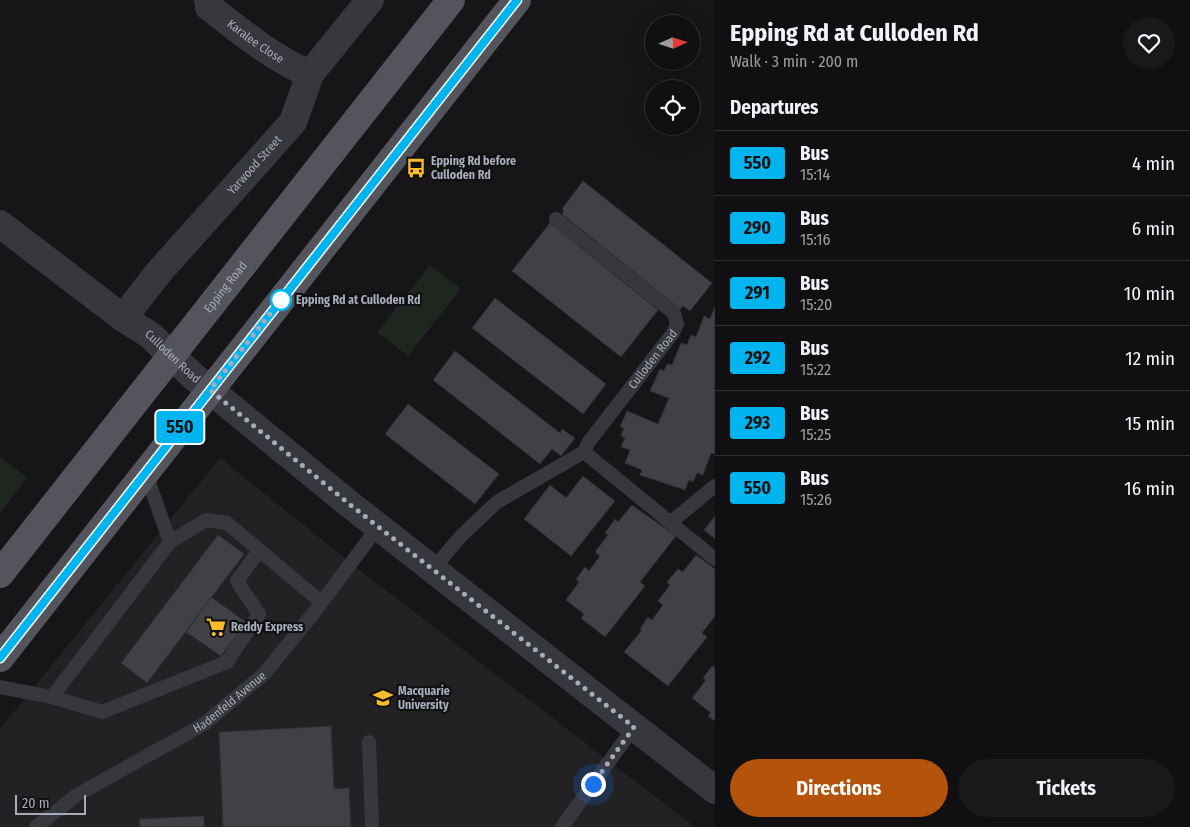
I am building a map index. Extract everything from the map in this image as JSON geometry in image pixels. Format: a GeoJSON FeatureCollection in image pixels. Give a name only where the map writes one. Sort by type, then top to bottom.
{"type":"FeatureCollection","features":[{"type":"Feature","properties":{"kind":"main road","name":"Epping Road"},"geometry":{"type":"LineString","coordinates":[[0,574],[452,0]]}},
{"type":"Feature","properties":{"kind":"main road"},"geometry":{"type":"LineString","coordinates":[[0,658],[145,471],[517,0]]}},
{"type":"Feature","properties":{"kind":"street","name":"Karalee Close"},"geometry":{"type":"LineString","coordinates":[[208,0],[209,7],[226,20],[295,68],[310,74]]}},
{"type":"Feature","properties":{"kind":"street","name":"Yarwood Street"},"geometry":{"type":"LineString","coordinates":[[123,318],[159,272],[293,122],[310,74],[370,0]]}},
{"type":"Feature","properties":{"kind":"street","name":"Culloden Road"},"geometry":{"type":"LineString","coordinates":[[0,224],[123,318],[150,335],[210,390],[378,526],[715,790]]}},
{"type":"Feature","properties":{"kind":"lane","name":"Culloden Road"},"geometry":{"type":"LineString","coordinates":[[433,569],[462,535],[497,502],[584,452],[588,443],[673,334],[677,324],[674,313],[556,219]]}},
{"type":"Feature","properties":{"kind":"lane"},"geometry":{"type":"LineString","coordinates":[[584,452],[715,559]]}},
{"type":"Feature","properties":{"kind":"lane"},"geometry":{"type":"LineString","coordinates":[[145,471],[170,542]]}},
{"type":"Feature","properties":{"kind":"lane"},"geometry":{"type":"LineString","coordinates":[[671,522],[715,486]]}},
{"type":"Feature","properties":{"kind":"lane"},"geometry":{"type":"LineString","coordinates":[[52,697],[170,542],[206,520],[227,524],[321,602]]}},
{"type":"Feature","properties":{"kind":"lane","name":"Hadenfeld Avenue"},"geometry":{"type":"LineString","coordinates":[[36,827],[77,795],[204,724],[264,674],[378,526]]}},
{"type":"Feature","properties":{"kind":"lane"},"geometry":{"type":"LineString","coordinates":[[0,687],[52,697],[102,712],[228,662],[259,614],[237,581],[259,552]]}},
{"type":"Feature","properties":{"kind":"lane"},"geometry":{"type":"LineString","coordinates":[[562,827],[634,727]]}},
{"type":"Feature","properties":{"kind":"lane"},"geometry":{"type":"LineString","coordinates":[[369,742],[372,827]]}},
{"type":"Feature","properties":{"kind":"shaded area"},"geometry":{"type":"Polygon","coordinates":[[[430,265],[461,289],[408,356],[377,332],[430,265]]]}},
{"type":"Feature","properties":{"kind":"shaded area"},"geometry":{"type":"Polygon","coordinates":[[[0,457],[27,478],[0,513],[0,457]]]}},
{"type":"Feature","properties":{"kind":"shaded area","name":"Macquarie University"},"geometry":{"type":"Polygon","coordinates":[[[220,458],[366,575],[695,827],[0,827],[0,729],[220,458]]]}},
{"type":"Feature","properties":{"kind":"building"},"geometry":{"type":"Polygon","coordinates":[[[583,181],[712,283],[690,311],[683,306],[680,309],[562,214],[564,211],[562,209],[583,181]]]}},
{"type":"Feature","properties":{"kind":"building"},"geometry":{"type":"Polygon","coordinates":[[[550,223],[658,310],[621,357],[512,271],[550,223]]]}},
{"type":"Feature","properties":{"kind":"building"},"geometry":{"type":"Polygon","coordinates":[[[495,298],[606,384],[583,414],[472,328],[495,298]]]}},
{"type":"Feature","properties":{"kind":"building"},"geometry":{"type":"Polygon","coordinates":[[[715,307],[715,454],[711,453],[703,475],[697,473],[693,482],[689,480],[685,490],[640,475],[642,470],[625,463],[630,450],[621,447],[625,438],[621,436],[624,428],[620,427],[627,411],[658,424],[669,398],[650,391],[660,369],[664,371],[667,364],[672,365],[681,343],[687,345],[691,335],[696,337],[704,316],[710,319],[715,307]]]}},
{"type":"Feature","properties":{"kind":"building"},"geometry":{"type":"Polygon","coordinates":[[[455,351],[560,433],[562,429],[575,438],[561,456],[552,449],[540,464],[433,380],[455,351]]]}},
{"type":"Feature","properties":{"kind":"building"},"geometry":{"type":"Polygon","coordinates":[[[408,404],[499,474],[475,504],[385,434],[408,404]]]}},
{"type":"Feature","properties":{"kind":"building"},"geometry":{"type":"Polygon","coordinates":[[[583,476],[615,501],[571,556],[524,519],[550,485],[566,498],[583,476]]]}},
{"type":"Feature","properties":{"kind":"building"},"geometry":{"type":"Polygon","coordinates":[[[632,505],[676,536],[640,582],[645,586],[605,637],[581,618],[584,614],[566,600],[579,582],[576,579],[585,567],[589,571],[600,556],[595,552],[608,535],[605,533],[615,519],[618,522],[632,505]]]}},
{"type":"Feature","properties":{"kind":"building"},"geometry":{"type":"Polygon","coordinates":[[[715,516],[715,539],[704,530],[715,516]]]}},
{"type":"Feature","properties":{"kind":"building"},"geometry":{"type":"Polygon","coordinates":[[[218,535],[244,554],[147,683],[121,663],[218,535]]]}},
{"type":"Feature","properties":{"kind":"building"},"geometry":{"type":"Polygon","coordinates":[[[696,555],[715,569],[715,616],[702,633],[707,637],[668,686],[624,652],[642,630],[640,629],[648,617],[652,620],[663,605],[658,601],[670,585],[667,582],[678,569],[683,572],[696,555]]]}},
{"type":"Feature","properties":{"kind":"building","name":"Reddy Express"},"geometry":{"type":"Polygon","coordinates":[[[211,597],[246,622],[221,656],[186,632],[211,597]]]}},
{"type":"Feature","properties":{"kind":"building"},"geometry":{"type":"Polygon","coordinates":[[[712,666],[715,668],[715,721],[708,716],[711,713],[692,698],[706,680],[703,678],[712,666]]]}},
{"type":"Feature","properties":{"kind":"building"},"geometry":{"type":"Polygon","coordinates":[[[331,726],[334,789],[349,788],[351,827],[223,827],[219,732],[331,726]]]}},
{"type":"Feature","properties":{"kind":"building"},"geometry":{"type":"Polygon","coordinates":[[[204,816],[204,827],[140,827],[139,819],[204,816]]]}},
{"type":"Feature","properties":{"kind":"bus line","name":"550"},"geometry":{"type":"LineString","coordinates":[[0,658],[145,471],[222,376],[517,0]]}},
{"type":"Feature","properties":{"kind":"place","name":"Epping Rd before Culloden Rd"},"geometry":{"type":"Point","coordinates":[416,168]}},
{"type":"Feature","properties":{"kind":"place","name":"Epping Rd at Culloden Rd"},"geometry":{"type":"Point","coordinates":[281,300]}},
{"type":"Feature","properties":{"kind":"place","name":"Reddy Express"},"geometry":{"type":"Point","coordinates":[216,627]}},
{"type":"Feature","properties":{"kind":"place","name":"Macquarie University"},"geometry":{"type":"Point","coordinates":[383,698]}},
{"type":"Feature","properties":{"kind":"route"},"geometry":{"type":"LineString","coordinates":[[281,300],[210,390],[353,507],[634,727],[593,784]]}}]}
